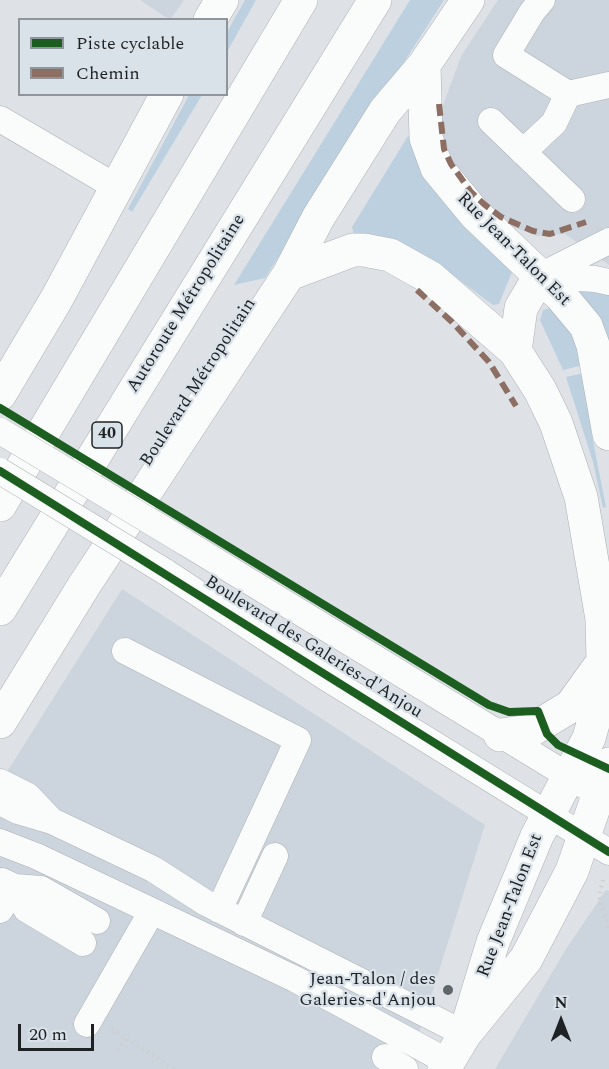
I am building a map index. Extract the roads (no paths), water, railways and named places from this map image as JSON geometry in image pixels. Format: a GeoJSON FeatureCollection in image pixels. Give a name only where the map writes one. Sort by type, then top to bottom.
{"type":"FeatureCollection","features":[{"type":"Feature","properties":{"kind":"main road"},"geometry":{"type":"LineString","coordinates":[[211,18],[222,0]]}},
{"type":"Feature","properties":{"kind":"main road"},"geometry":{"type":"LineString","coordinates":[[0,505],[301,0]]}},
{"type":"Feature","properties":{"kind":"main road","name":"Autoroute Métropolitaine"},"geometry":{"type":"LineString","coordinates":[[0,609],[375,0]]}},
{"type":"Feature","properties":{"kind":"main road","name":"Boulevard Métropolitain"},"geometry":{"type":"LineString","coordinates":[[0,722],[85,584],[290,274],[318,218],[385,111],[424,65],[468,0]]}},
{"type":"Feature","properties":{"kind":"main road","name":"Rue Jean-Talon Est"},"geometry":{"type":"LineString","coordinates":[[424,65],[426,138],[437,168],[475,214],[582,320],[590,333],[609,435]]}},
{"type":"Feature","properties":{"kind":"main road"},"geometry":{"type":"LineString","coordinates":[[0,394],[56,300],[166,96]]}},
{"type":"Feature","properties":{"kind":"main road","name":"Rue Jean-Talon Est"},"geometry":{"type":"LineString","coordinates":[[290,274],[353,250],[390,255],[431,278],[514,351],[547,403],[565,444],[577,482],[599,598],[603,660],[598,706],[589,738],[548,813],[493,942],[465,1034]]}},
{"type":"Feature","properties":{"kind":"main road"},"geometry":{"type":"LineString","coordinates":[[514,351],[521,308],[540,276]]}},
{"type":"Feature","properties":{"kind":"main road"},"geometry":{"type":"LineString","coordinates":[[500,735],[530,731],[571,706],[603,660]]}},
{"type":"Feature","properties":{"kind":"main road","name":"Rue Jean-Talon Est"},"geometry":{"type":"LineString","coordinates":[[446,1066],[465,1034],[526,959],[572,871],[597,844],[606,786]]}},
{"type":"Feature","properties":{"kind":"street"},"geometry":{"type":"LineString","coordinates":[[542,0],[506,55],[568,94],[609,85]]}},
{"type":"Feature","properties":{"kind":"street"},"geometry":{"type":"LineString","coordinates":[[523,152],[554,123],[568,94]]}},
{"type":"Feature","properties":{"kind":"street"},"geometry":{"type":"LineString","coordinates":[[0,119],[116,187]]}},
{"type":"Feature","properties":{"kind":"street"},"geometry":{"type":"LineString","coordinates":[[491,121],[572,199]]}},
{"type":"Feature","properties":{"kind":"street"},"geometry":{"type":"LineString","coordinates":[[540,276],[609,242]]}},
{"type":"Feature","properties":{"kind":"street"},"geometry":{"type":"LineString","coordinates":[[540,276],[609,282]]}},
{"type":"Feature","properties":{"kind":"street","name":"Boulevard des Galeries-d'Anjou"},"geometry":{"type":"LineString","coordinates":[[0,431],[569,776],[606,786]]}},
{"type":"Feature","properties":{"kind":"street","name":"Boulevard des Galeries-d'Anjou"},"geometry":{"type":"LineString","coordinates":[[0,471],[164,571],[325,677],[597,844]]}},
{"type":"Feature","properties":{"kind":"street"},"geometry":{"type":"LineString","coordinates":[[125,651],[298,740],[219,910]]}},
{"type":"Feature","properties":{"kind":"street"},"geometry":{"type":"LineString","coordinates":[[0,782],[28,796],[45,811]]}},
{"type":"Feature","properties":{"kind":"street"},"geometry":{"type":"LineString","coordinates":[[0,802],[45,811],[97,830],[158,859],[219,910],[465,1034]]}},
{"type":"Feature","properties":{"kind":"street"},"geometry":{"type":"LineString","coordinates":[[0,842],[295,979],[446,1066]]}},
{"type":"Feature","properties":{"kind":"street"},"geometry":{"type":"LineString","coordinates":[[244,923],[274,856]]}},
{"type":"Feature","properties":{"kind":"street"},"geometry":{"type":"LineString","coordinates":[[0,910],[8,884]]}},
{"type":"Feature","properties":{"kind":"street"},"geometry":{"type":"LineString","coordinates":[[8,884],[40,889],[97,921]]}},
{"type":"Feature","properties":{"kind":"street"},"geometry":{"type":"LineString","coordinates":[[8,884],[26,909],[83,944]]}},
{"type":"Feature","properties":{"kind":"street"},"geometry":{"type":"LineString","coordinates":[[87,1024],[152,911]]}},
{"type":"Feature","properties":{"kind":"place","name":"Jean-Talon / des Galeries-d'Anjou"},"geometry":{"type":"Point","coordinates":[448,990]}}]}
